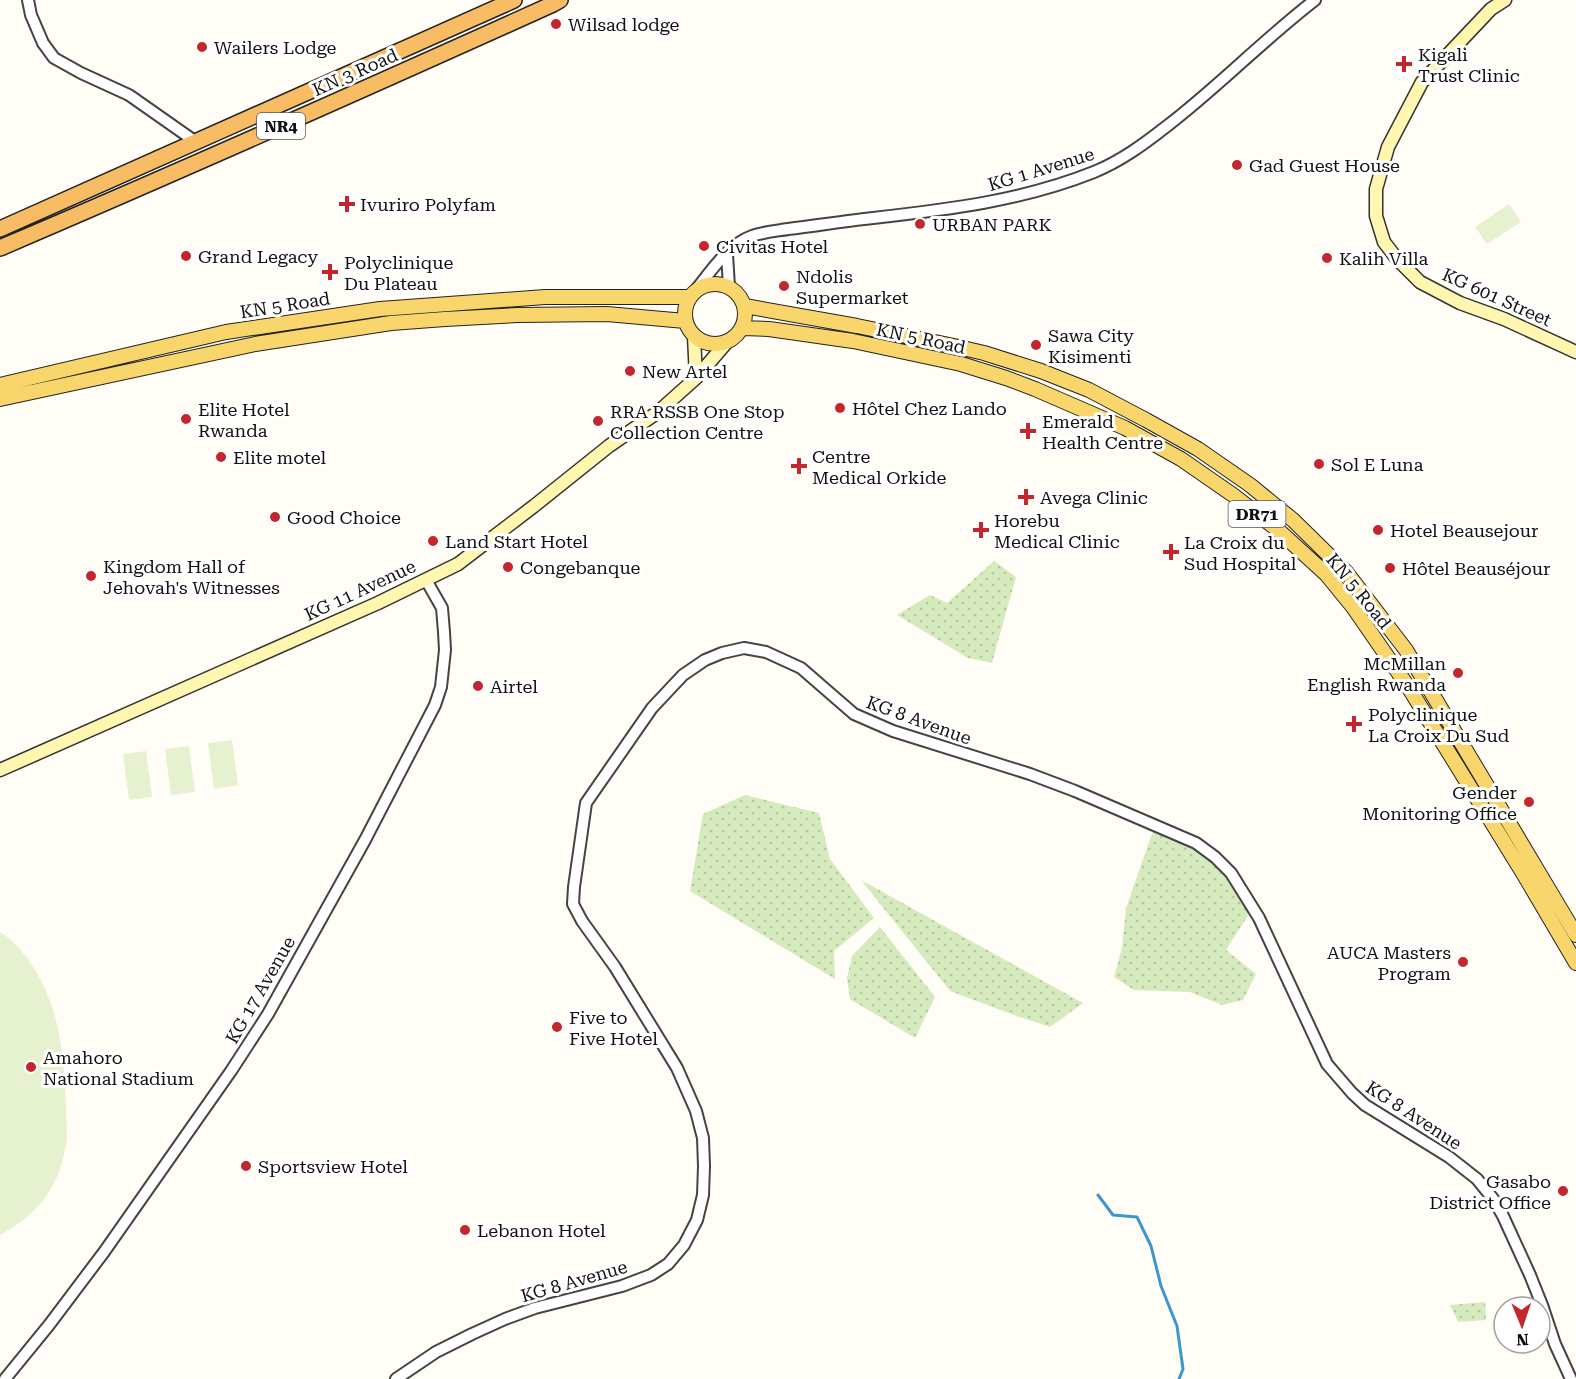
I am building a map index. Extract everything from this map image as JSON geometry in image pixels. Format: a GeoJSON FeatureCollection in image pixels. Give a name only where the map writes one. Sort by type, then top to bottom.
{"type":"FeatureCollection","features":[{"type":"Feature","properties":{"kind":"highway","name":"KN 3 Road"},"geometry":{"type":"LineString","coordinates":[[0,229],[514,0]]}},
{"type":"Feature","properties":{"kind":"highway","name":"KN 3 Road"},"geometry":{"type":"LineString","coordinates":[[0,248],[120,197],[554,1]]}},
{"type":"Feature","properties":{"kind":"main road","name":"KG 601 Street"},"geometry":{"type":"LineString","coordinates":[[1505,0],[1491,9],[1422,82],[1388,147],[1376,189],[1376,216],[1384,242],[1420,282],[1460,303],[1504,319],[1576,352]]}},
{"type":"Feature","properties":{"kind":"main road"},"geometry":{"type":"LineString","coordinates":[[711,284],[729,287],[736,292],[745,306],[743,328],[736,337],[719,345],[701,341],[688,329],[685,321],[685,313],[692,295],[702,287],[711,284]]}},
{"type":"Feature","properties":{"kind":"main road","name":"KN 5 Road"},"geometry":{"type":"LineString","coordinates":[[0,385],[226,332],[380,309],[545,297],[692,295]]}},
{"type":"Feature","properties":{"kind":"main road","name":"KN 5 Road"},"geometry":{"type":"LineString","coordinates":[[745,306],[857,326],[984,353],[1041,371],[1089,390],[1146,420],[1197,449],[1250,485],[1293,520],[1347,573],[1406,650],[1576,935]]}},
{"type":"Feature","properties":{"kind":"main road","name":"KN 5 Road"},"geometry":{"type":"LineString","coordinates":[[0,399],[255,344],[391,323],[517,315],[607,314],[685,321]]}},
{"type":"Feature","properties":{"kind":"main road","name":"KN 5 Road"},"geometry":{"type":"LineString","coordinates":[[743,328],[769,329],[853,341],[961,364],[1006,378],[1125,428],[1181,459],[1233,495],[1278,530],[1326,574],[1353,608],[1409,688],[1576,963]]}},
{"type":"Feature","properties":{"kind":"main road"},"geometry":{"type":"LineString","coordinates":[[694,336],[696,378]]}},
{"type":"Feature","properties":{"kind":"main road","name":"KG 11 Avenue"},"geometry":{"type":"LineString","coordinates":[[0,770],[296,639],[458,564],[609,446],[658,412],[696,378],[728,342]]}},
{"type":"Feature","properties":{"kind":"main road"},"geometry":{"type":"LineString","coordinates":[[1353,608],[1365,597]]}},
{"type":"Feature","properties":{"kind":"street"},"geometry":{"type":"LineString","coordinates":[[28,0],[31,15],[43,43],[54,58],[129,95],[196,142]]}},
{"type":"Feature","properties":{"kind":"street","name":"KG 1 Avenue"},"geometry":{"type":"LineString","coordinates":[[692,295],[739,242],[752,236],[846,221],[961,208],[1038,190],[1096,171],[1124,157],[1190,109],[1315,0]]}},
{"type":"Feature","properties":{"kind":"street"},"geometry":{"type":"LineString","coordinates":[[727,254],[729,287]]}},
{"type":"Feature","properties":{"kind":"street","name":"KG 17 Avenue"},"geometry":{"type":"LineString","coordinates":[[6,1379],[50,1325],[104,1252],[231,1071],[268,1014],[365,840],[435,705],[441,687],[445,650],[442,608],[426,580]]}},
{"type":"Feature","properties":{"kind":"street","name":"KG 8 Avenue"},"geometry":{"type":"LineString","coordinates":[[396,1379],[436,1352],[505,1319],[535,1308],[622,1286],[651,1275],[668,1264],[684,1245],[697,1220],[703,1195],[704,1166],[703,1138],[696,1111],[672,1060],[615,967],[582,921],[573,904],[573,895],[586,802],[652,708],[683,675],[705,660],[744,648],[766,652],[801,668],[854,714],[893,731],[1030,774],[1075,791],[1196,843],[1215,857],[1231,873],[1259,918],[1327,1064],[1365,1105],[1449,1157],[1477,1179],[1494,1200],[1530,1275],[1555,1344],[1571,1379]]}},
{"type":"Feature","properties":{"kind":"green space"},"geometry":{"type":"Polygon","coordinates":[[[1509,204],[1521,222],[1487,244],[1475,227],[1509,204]]]}},
{"type":"Feature","properties":{"kind":"green space"},"geometry":{"type":"Polygon","coordinates":[[[994,561],[1016,577],[992,663],[968,658],[897,615],[930,595],[947,603],[994,561]]]}},
{"type":"Feature","properties":{"kind":"green space"},"geometry":{"type":"Polygon","coordinates":[[[232,740],[238,785],[214,789],[208,743],[232,740]]]}},
{"type":"Feature","properties":{"kind":"green space"},"geometry":{"type":"Polygon","coordinates":[[[189,746],[195,792],[171,795],[165,749],[189,746]]]}},
{"type":"Feature","properties":{"kind":"green space"},"geometry":{"type":"Polygon","coordinates":[[[146,751],[152,797],[129,800],[123,754],[146,751]]]}},
{"type":"Feature","properties":{"kind":"green space"},"geometry":{"type":"Polygon","coordinates":[[[745,795],[819,813],[830,859],[874,918],[834,951],[835,979],[690,891],[703,814],[745,795]]]}},
{"type":"Feature","properties":{"kind":"green space"},"geometry":{"type":"Polygon","coordinates":[[[1153,831],[1205,854],[1233,876],[1251,911],[1226,950],[1256,974],[1243,1000],[1222,1005],[1190,992],[1134,990],[1114,977],[1122,948],[1126,908],[1153,831]]]}},
{"type":"Feature","properties":{"kind":"green space"},"geometry":{"type":"Polygon","coordinates":[[[861,880],[1083,1003],[1050,1027],[950,991],[861,880]]]}},
{"type":"Feature","properties":{"kind":"green space"},"geometry":{"type":"Polygon","coordinates":[[[880,927],[935,997],[915,1038],[850,999],[847,978],[852,956],[880,927]]]}},
{"type":"Feature","properties":{"kind":"green space","name":"Amahoro National Stadium"},"geometry":{"type":"Polygon","coordinates":[[[0,932],[24,953],[30,962],[42,982],[54,1013],[64,1069],[67,1137],[59,1173],[46,1196],[27,1217],[0,1235],[0,932]]]}},
{"type":"Feature","properties":{"kind":"green space"},"geometry":{"type":"Polygon","coordinates":[[[1485,1302],[1486,1320],[1458,1322],[1450,1305],[1485,1302]]]}},
{"type":"Feature","properties":{"kind":"waterway"},"geometry":{"type":"LineString","coordinates":[[1098,1195],[1113,1215],[1137,1217],[1151,1246],[1161,1286],[1177,1326],[1183,1369],[1179,1379]]}},
{"type":"Feature","properties":{"kind":"place","name":"Wilsad lodge"},"geometry":{"type":"Point","coordinates":[556,24]}},
{"type":"Feature","properties":{"kind":"place","name":"Wailers Lodge"},"geometry":{"type":"Point","coordinates":[202,47]}},
{"type":"Feature","properties":{"kind":"place","name":"Kigali Trust Clinic"},"geometry":{"type":"Point","coordinates":[1404,64]}},
{"type":"Feature","properties":{"kind":"place","name":"Gad Guest House"},"geometry":{"type":"Point","coordinates":[1237,165]}},
{"type":"Feature","properties":{"kind":"place","name":"Ivuriro Polyfam"},"geometry":{"type":"Point","coordinates":[347,204]}},
{"type":"Feature","properties":{"kind":"place","name":"URBAN PARK"},"geometry":{"type":"Point","coordinates":[920,224]}},
{"type":"Feature","properties":{"kind":"place","name":"Civitas Hotel"},"geometry":{"type":"Point","coordinates":[704,246]}},
{"type":"Feature","properties":{"kind":"place","name":"Grand Legacy"},"geometry":{"type":"Point","coordinates":[186,256]}},
{"type":"Feature","properties":{"kind":"place","name":"Kalih Villa"},"geometry":{"type":"Point","coordinates":[1327,258]}},
{"type":"Feature","properties":{"kind":"place","name":"Polyclinique Du Plateau"},"geometry":{"type":"Point","coordinates":[330,272]}},
{"type":"Feature","properties":{"kind":"place","name":"Ndolis Supermarket"},"geometry":{"type":"Point","coordinates":[784,286]}},
{"type":"Feature","properties":{"kind":"place","name":"Sawa City Kisimenti"},"geometry":{"type":"Point","coordinates":[1036,345]}},
{"type":"Feature","properties":{"kind":"place","name":"New Artel"},"geometry":{"type":"Point","coordinates":[630,371]}},
{"type":"Feature","properties":{"kind":"place","name":"Hôtel Chez Lando"},"geometry":{"type":"Point","coordinates":[840,408]}},
{"type":"Feature","properties":{"kind":"place","name":"Elite Hotel Rwanda"},"geometry":{"type":"Point","coordinates":[186,419]}},
{"type":"Feature","properties":{"kind":"place","name":"RRA RSSB One Stop Collection Centre"},"geometry":{"type":"Point","coordinates":[598,421]}},
{"type":"Feature","properties":{"kind":"place","name":"Emerald Health Centre"},"geometry":{"type":"Point","coordinates":[1028,431]}},
{"type":"Feature","properties":{"kind":"place","name":"Elite motel"},"geometry":{"type":"Point","coordinates":[221,457]}},
{"type":"Feature","properties":{"kind":"place","name":"Sol E Luna"},"geometry":{"type":"Point","coordinates":[1319,464]}},
{"type":"Feature","properties":{"kind":"place","name":"Centre Medical Orkide"},"geometry":{"type":"Point","coordinates":[799,466]}},
{"type":"Feature","properties":{"kind":"place","name":"Avega Clinic"},"geometry":{"type":"Point","coordinates":[1026,497]}},
{"type":"Feature","properties":{"kind":"place","name":"Good Choice"},"geometry":{"type":"Point","coordinates":[275,517]}},
{"type":"Feature","properties":{"kind":"place","name":"Horebu Medical Clinic"},"geometry":{"type":"Point","coordinates":[981,530]}},
{"type":"Feature","properties":{"kind":"place","name":"Hotel Beausejour"},"geometry":{"type":"Point","coordinates":[1378,530]}},
{"type":"Feature","properties":{"kind":"place","name":"Land Start Hotel"},"geometry":{"type":"Point","coordinates":[433,541]}},
{"type":"Feature","properties":{"kind":"place","name":"La Croix du Sud Hospital"},"geometry":{"type":"Point","coordinates":[1171,552]}},
{"type":"Feature","properties":{"kind":"place","name":"Congebanque"},"geometry":{"type":"Point","coordinates":[508,567]}},
{"type":"Feature","properties":{"kind":"place","name":"Hôtel Beauséjour"},"geometry":{"type":"Point","coordinates":[1390,568]}},
{"type":"Feature","properties":{"kind":"place","name":"Kingdom Hall of Jehovah's Witnesses"},"geometry":{"type":"Point","coordinates":[91,576]}},
{"type":"Feature","properties":{"kind":"place","name":"McMillan English Rwanda"},"geometry":{"type":"Point","coordinates":[1458,673]}},
{"type":"Feature","properties":{"kind":"place","name":"Airtel"},"geometry":{"type":"Point","coordinates":[478,686]}},
{"type":"Feature","properties":{"kind":"place","name":"Polyclinique La Croix Du Sud"},"geometry":{"type":"Point","coordinates":[1354,724]}},
{"type":"Feature","properties":{"kind":"place","name":"Gender Monitoring Office"},"geometry":{"type":"Point","coordinates":[1529,802]}},
{"type":"Feature","properties":{"kind":"place","name":"AUCA Masters Program"},"geometry":{"type":"Point","coordinates":[1463,962]}},
{"type":"Feature","properties":{"kind":"place","name":"Five to Five Hotel"},"geometry":{"type":"Point","coordinates":[557,1027]}},
{"type":"Feature","properties":{"kind":"place","name":"Amahoro National Stadium"},"geometry":{"type":"Point","coordinates":[31,1067]}},
{"type":"Feature","properties":{"kind":"place","name":"Sportsview Hotel"},"geometry":{"type":"Point","coordinates":[246,1166]}},
{"type":"Feature","properties":{"kind":"place","name":"Gasabo District Office"},"geometry":{"type":"Point","coordinates":[1563,1191]}},
{"type":"Feature","properties":{"kind":"place","name":"Lebanon Hotel"},"geometry":{"type":"Point","coordinates":[465,1230]}}]}
